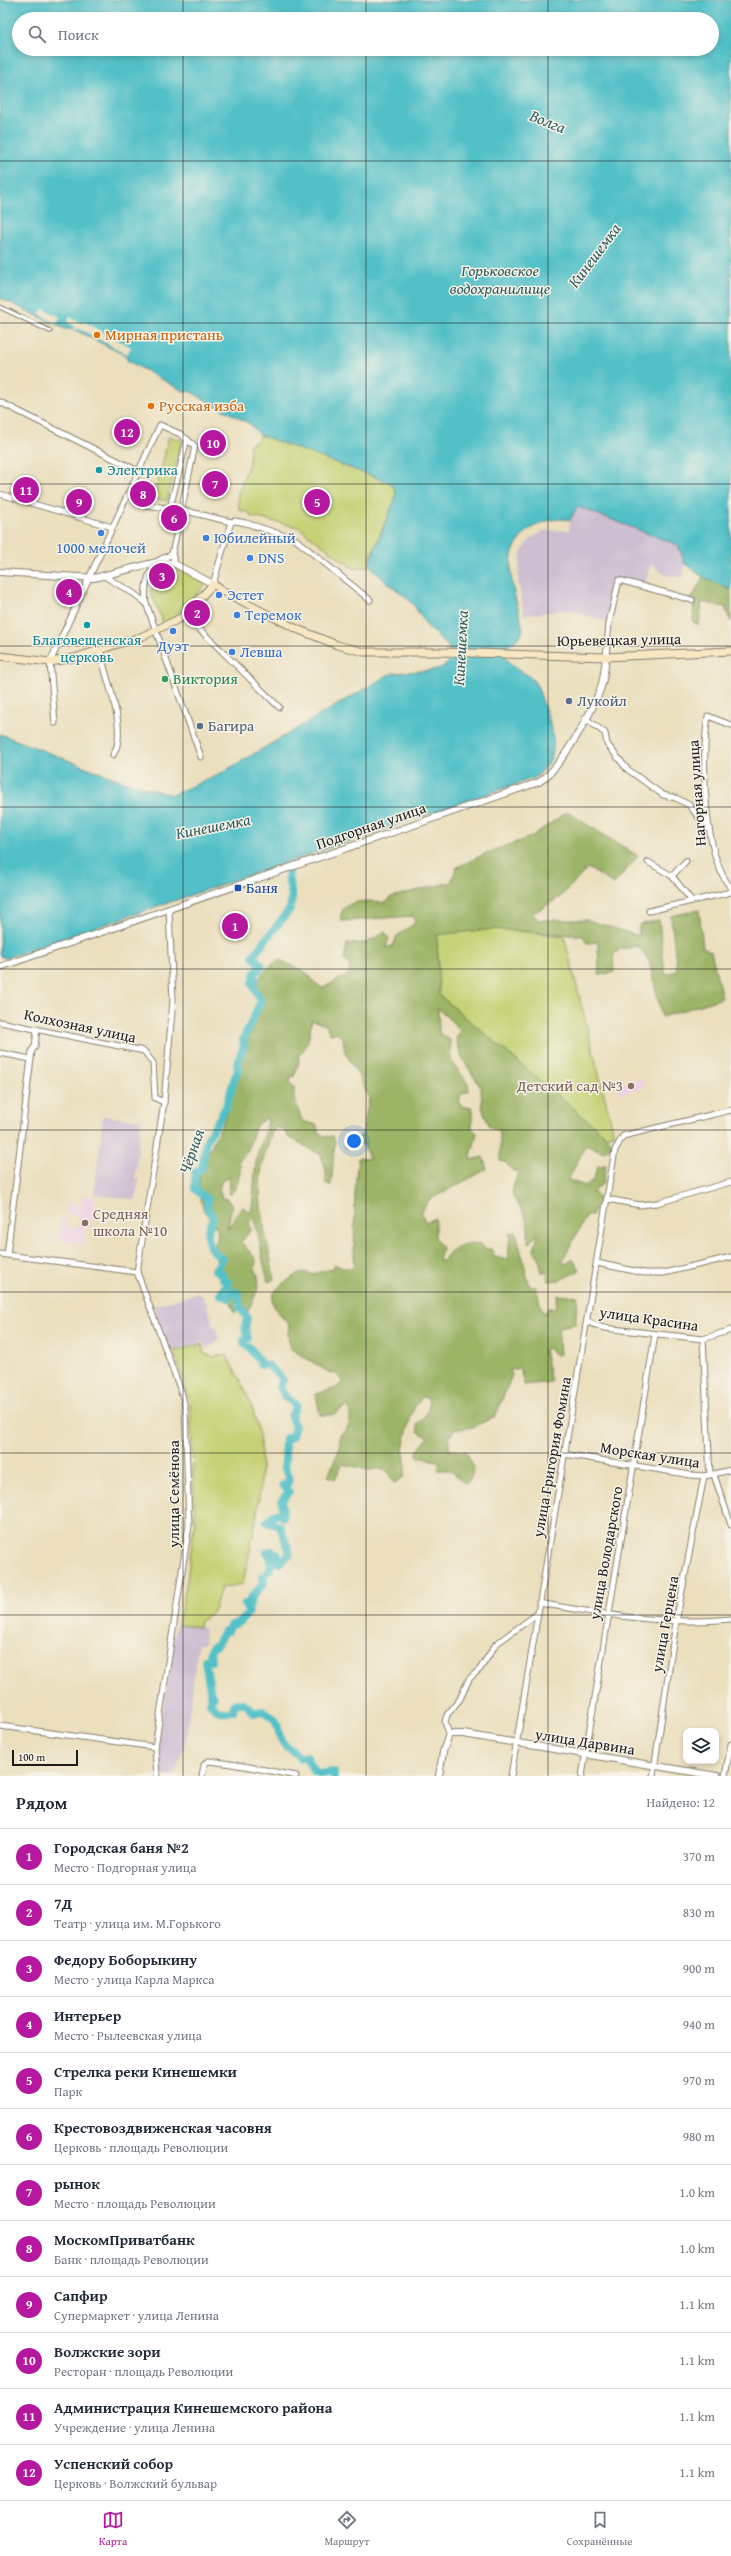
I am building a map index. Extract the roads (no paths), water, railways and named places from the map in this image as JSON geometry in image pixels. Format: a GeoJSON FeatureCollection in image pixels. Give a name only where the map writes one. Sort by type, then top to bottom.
{"type":"FeatureCollection","features":[{"type":"Feature","properties":{"kind":"main road"},"geometry":{"type":"LineString","coordinates":[[0,656],[50,662],[100,651],[157,631],[185,615],[213,584]]}},
{"type":"Feature","properties":{"kind":"main road","name":"Юрьевецкая улица"},"geometry":{"type":"LineString","coordinates":[[213,584],[224,592],[297,629],[349,649],[364,652],[441,652],[606,656],[731,651]]}},
{"type":"Feature","properties":{"kind":"street"},"geometry":{"type":"LineString","coordinates":[[0,307],[50,331]]}},
{"type":"Feature","properties":{"kind":"street"},"geometry":{"type":"LineString","coordinates":[[0,402],[138,471]]}},
{"type":"Feature","properties":{"kind":"street"},"geometry":{"type":"LineString","coordinates":[[55,722],[50,662],[91,578],[112,527],[160,425],[187,439],[195,446],[172,554],[175,564]]}},
{"type":"Feature","properties":{"kind":"street"},"geometry":{"type":"LineString","coordinates":[[170,508],[187,439]]}},
{"type":"Feature","properties":{"kind":"street"},"geometry":{"type":"LineString","coordinates":[[0,494],[112,527]]}},
{"type":"Feature","properties":{"kind":"street"},"geometry":{"type":"LineString","coordinates":[[144,505],[182,510],[231,522],[246,523],[295,539],[370,600]]}},
{"type":"Feature","properties":{"kind":"street"},"geometry":{"type":"LineString","coordinates":[[158,560],[175,564],[213,584],[231,522]]}},
{"type":"Feature","properties":{"kind":"street"},"geometry":{"type":"LineString","coordinates":[[0,572],[91,578],[104,576],[158,560],[172,554]]}},
{"type":"Feature","properties":{"kind":"street"},"geometry":{"type":"LineString","coordinates":[[158,560],[147,580],[146,603],[201,758]]}},
{"type":"Feature","properties":{"kind":"street"},"geometry":{"type":"LineString","coordinates":[[104,576],[133,593],[146,603]]}},
{"type":"Feature","properties":{"kind":"street","name":"Подгорная улица"},"geometry":{"type":"LineString","coordinates":[[0,968],[539,782],[557,767],[585,718],[601,686],[609,623],[619,580],[692,600]]}},
{"type":"Feature","properties":{"kind":"street"},"geometry":{"type":"LineString","coordinates":[[185,615],[279,707]]}},
{"type":"Feature","properties":{"kind":"street"},"geometry":{"type":"LineString","coordinates":[[100,651],[119,722],[118,737],[113,755]]}},
{"type":"Feature","properties":{"kind":"street","name":"Нагорная улица"},"geometry":{"type":"LineString","coordinates":[[731,725],[708,716],[704,745],[713,855],[725,881],[731,888]]}},
{"type":"Feature","properties":{"kind":"street"},"geometry":{"type":"LineString","coordinates":[[585,718],[605,734],[607,744],[627,769],[663,795],[676,798],[689,805],[710,831]]}},
{"type":"Feature","properties":{"kind":"street"},"geometry":{"type":"LineString","coordinates":[[672,876],[686,861]]}},
{"type":"Feature","properties":{"kind":"street"},"geometry":{"type":"LineString","coordinates":[[648,862],[672,876],[692,901]]}},
{"type":"Feature","properties":{"kind":"street"},"geometry":{"type":"LineString","coordinates":[[649,912],[731,892]]}},
{"type":"Feature","properties":{"kind":"street"},"geometry":{"type":"LineString","coordinates":[[0,1254],[137,1272],[164,1102],[173,1000],[169,909]]}},
{"type":"Feature","properties":{"kind":"street","name":"Колхозная улица"},"geometry":{"type":"LineString","coordinates":[[0,1022],[144,1051],[153,1063],[155,1098],[164,1102]]}},
{"type":"Feature","properties":{"kind":"street"},"geometry":{"type":"LineString","coordinates":[[7,1255],[31,1059],[37,1029]]}},
{"type":"Feature","properties":{"kind":"street"},"geometry":{"type":"LineString","coordinates":[[0,1053],[31,1059]]}},
{"type":"Feature","properties":{"kind":"street","name":"улица Григория Фомина"},"geometry":{"type":"LineString","coordinates":[[511,1776],[617,1143],[623,1136],[731,1110]]}},
{"type":"Feature","properties":{"kind":"street"},"geometry":{"type":"LineString","coordinates":[[607,1200],[640,1205],[657,1203],[731,1182]]}},
{"type":"Feature","properties":{"kind":"street"},"geometry":{"type":"LineString","coordinates":[[597,1264],[644,1273],[664,1273],[731,1257]]}},
{"type":"Feature","properties":{"kind":"street","name":"улица Семёнова"},"geometry":{"type":"LineString","coordinates":[[137,1272],[182,1394],[186,1421],[190,1489],[187,1547],[155,1747],[157,1776]]}},
{"type":"Feature","properties":{"kind":"street","name":"улица Красина"},"geometry":{"type":"LineString","coordinates":[[586,1322],[604,1328],[655,1335],[703,1339],[731,1330]]}},
{"type":"Feature","properties":{"kind":"street","name":"улица Володарского"},"geometry":{"type":"LineString","coordinates":[[582,1776],[607,1615],[634,1465],[655,1335]]}},
{"type":"Feature","properties":{"kind":"street"},"geometry":{"type":"LineString","coordinates":[[703,1339],[712,1475],[731,1525]]}},
{"type":"Feature","properties":{"kind":"street","name":"Морская улица"},"geometry":{"type":"LineString","coordinates":[[564,1454],[704,1476],[731,1470]]}},
{"type":"Feature","properties":{"kind":"street","name":"улица Герцена"},"geometry":{"type":"LineString","coordinates":[[653,1776],[676,1622],[704,1476]]}},
{"type":"Feature","properties":{"kind":"street"},"geometry":{"type":"LineString","coordinates":[[539,1603],[607,1615],[676,1622],[697,1623],[731,1619]]}},
{"type":"Feature","properties":{"kind":"street"},"geometry":{"type":"LineString","coordinates":[[439,1776],[442,1752],[449,1734],[445,1722],[449,1709],[460,1699],[469,1679],[480,1669],[496,1644],[537,1614]]}},
{"type":"Feature","properties":{"kind":"street"},"geometry":{"type":"LineString","coordinates":[[0,1726],[155,1747]]}},
{"type":"Feature","properties":{"kind":"street","name":"улица Дарвина"},"geometry":{"type":"LineString","coordinates":[[449,1734],[463,1734],[717,1776]]}},
{"type":"Feature","properties":{"kind":"street"},"geometry":{"type":"LineString","coordinates":[[725,1776],[731,1744]]}},
{"type":"Feature","properties":{"kind":"street"},"geometry":{"type":"LineString","coordinates":[[202,1776],[204,1765],[208,1761],[254,1766],[268,1772],[296,1776]]}},
{"type":"Feature","properties":{"kind":"water","name":"Горьковское водохранилище"},"geometry":{"type":"Polygon","coordinates":[[[0,0],[731,0],[731,590],[703,577],[685,564],[678,545],[584,509],[577,507],[570,520],[549,520],[539,524],[522,536],[512,554],[512,581],[523,629],[505,653],[509,662],[533,680],[537,685],[550,724],[554,743],[553,752],[543,770],[534,778],[6,958],[0,956],[0,734],[125,782],[172,795],[223,772],[388,675],[402,672],[433,670],[444,666],[450,661],[451,656],[450,650],[446,644],[427,626],[417,610],[405,596],[388,583],[369,564],[395,499],[396,492],[391,483],[260,435],[250,424],[189,391],[185,392],[128,361],[125,355],[73,329],[65,329],[0,298],[0,0]]]}},
{"type":"Feature","properties":{"kind":"waterway","name":"Чёрная"},"geometry":{"type":"LineString","coordinates":[[289,872],[288,877],[292,897],[290,909],[253,956],[262,966],[254,974],[255,980],[252,983],[261,1001],[243,1040],[244,1046],[237,1063],[238,1071],[226,1107],[206,1141],[202,1168],[195,1172],[195,1189],[208,1200],[207,1207],[213,1218],[209,1230],[208,1242],[212,1250],[222,1259],[215,1270],[222,1274],[223,1279],[228,1282],[220,1294],[228,1298],[232,1291],[238,1293],[240,1308],[247,1317],[245,1329],[248,1338],[244,1340],[244,1344],[250,1348],[262,1365],[268,1365],[283,1380],[280,1387],[286,1398],[296,1405],[291,1417],[295,1427],[292,1436],[288,1439],[286,1438],[285,1441],[284,1466],[289,1476],[288,1483],[283,1485],[289,1491],[282,1500],[283,1517],[279,1513],[274,1515],[267,1522],[280,1526],[290,1554],[279,1563],[276,1560],[278,1554],[273,1556],[272,1551],[267,1552],[271,1558],[270,1570],[263,1576],[264,1583],[250,1599],[250,1605],[245,1604],[249,1612],[240,1622],[230,1626],[228,1631],[224,1631],[216,1646],[213,1646],[210,1652],[211,1661],[205,1660],[211,1695],[213,1696],[210,1703],[215,1708],[223,1712],[230,1712],[233,1711],[234,1704],[243,1703],[254,1713],[263,1711],[274,1718],[282,1741],[285,1745],[300,1758],[307,1756],[313,1771],[321,1774],[333,1772],[334,1776]]}},
{"type":"Feature","properties":{"kind":"place","name":"Мирная пристань"},"geometry":{"type":"Point","coordinates":[97,335]}},
{"type":"Feature","properties":{"kind":"place","name":"Русская изба"},"geometry":{"type":"Point","coordinates":[151,406]}},
{"type":"Feature","properties":{"kind":"place","name":"Успенский собор"},"geometry":{"type":"Point","coordinates":[127,432]}},
{"type":"Feature","properties":{"kind":"place","name":"Волжские зори"},"geometry":{"type":"Point","coordinates":[213,443]}},
{"type":"Feature","properties":{"kind":"place","name":"Электрика"},"geometry":{"type":"Point","coordinates":[99,470]}},
{"type":"Feature","properties":{"kind":"place","name":"рынок"},"geometry":{"type":"Point","coordinates":[215,484]}},
{"type":"Feature","properties":{"kind":"place","name":"Администрация Кинешемского района"},"geometry":{"type":"Point","coordinates":[26,490]}},
{"type":"Feature","properties":{"kind":"place","name":"МоскомПриватбанк"},"geometry":{"type":"Point","coordinates":[143,494]}},
{"type":"Feature","properties":{"kind":"place","name":"Сапфир"},"geometry":{"type":"Point","coordinates":[79,502]}},
{"type":"Feature","properties":{"kind":"place","name":"Стрелка реки Кинешемки"},"geometry":{"type":"Point","coordinates":[317,502]}},
{"type":"Feature","properties":{"kind":"place","name":"Крестовоздвиженская часовня"},"geometry":{"type":"Point","coordinates":[174,518]}},
{"type":"Feature","properties":{"kind":"place","name":"1000 мелочей"},"geometry":{"type":"Point","coordinates":[101,533]}},
{"type":"Feature","properties":{"kind":"place","name":"Юбилейный"},"geometry":{"type":"Point","coordinates":[206,538]}},
{"type":"Feature","properties":{"kind":"place","name":"DNS"},"geometry":{"type":"Point","coordinates":[250,558]}},
{"type":"Feature","properties":{"kind":"place","name":"Федору Боборыкину"},"geometry":{"type":"Point","coordinates":[162,576]}},
{"type":"Feature","properties":{"kind":"place","name":"Интерьер"},"geometry":{"type":"Point","coordinates":[69,592]}},
{"type":"Feature","properties":{"kind":"place","name":"Эстет"},"geometry":{"type":"Point","coordinates":[219,595]}},
{"type":"Feature","properties":{"kind":"place","name":"7Д"},"geometry":{"type":"Point","coordinates":[197,613]}},
{"type":"Feature","properties":{"kind":"place","name":"Теремок"},"geometry":{"type":"Point","coordinates":[237,615]}},
{"type":"Feature","properties":{"kind":"place","name":"Благовещенская церковь"},"geometry":{"type":"Point","coordinates":[87,625]}},
{"type":"Feature","properties":{"kind":"place","name":"Дуэт"},"geometry":{"type":"Point","coordinates":[173,631]}},
{"type":"Feature","properties":{"kind":"place","name":"Левша"},"geometry":{"type":"Point","coordinates":[232,652]}},
{"type":"Feature","properties":{"kind":"place","name":"Виктория"},"geometry":{"type":"Point","coordinates":[165,679]}},
{"type":"Feature","properties":{"kind":"place","name":"Лукойл"},"geometry":{"type":"Point","coordinates":[569,701]}},
{"type":"Feature","properties":{"kind":"place","name":"Багира"},"geometry":{"type":"Point","coordinates":[200,726]}},
{"type":"Feature","properties":{"kind":"place","name":"Баня"},"geometry":{"type":"Point","coordinates":[238,888]}},
{"type":"Feature","properties":{"kind":"place","name":"Городская баня №2"},"geometry":{"type":"Point","coordinates":[235,926]}},
{"type":"Feature","properties":{"kind":"place","name":"Детский сад №3"},"geometry":{"type":"Point","coordinates":[631,1086]}},
{"type":"Feature","properties":{"kind":"place","name":"Средняя школа №10"},"geometry":{"type":"Point","coordinates":[85,1223]}},
{"type":"Feature","properties":{"kind":"water label","name":"Волга"},"geometry":{"type":"Point","coordinates":[548,121]}},
{"type":"Feature","properties":{"kind":"water label","name":"Кинешемка"},"geometry":{"type":"Point","coordinates":[594,255]}},
{"type":"Feature","properties":{"kind":"water label","name":"Кинешемка"},"geometry":{"type":"Point","coordinates":[460,648]}},
{"type":"Feature","properties":{"kind":"water label","name":"Кинешемка"},"geometry":{"type":"Point","coordinates":[213,826]}}]}
